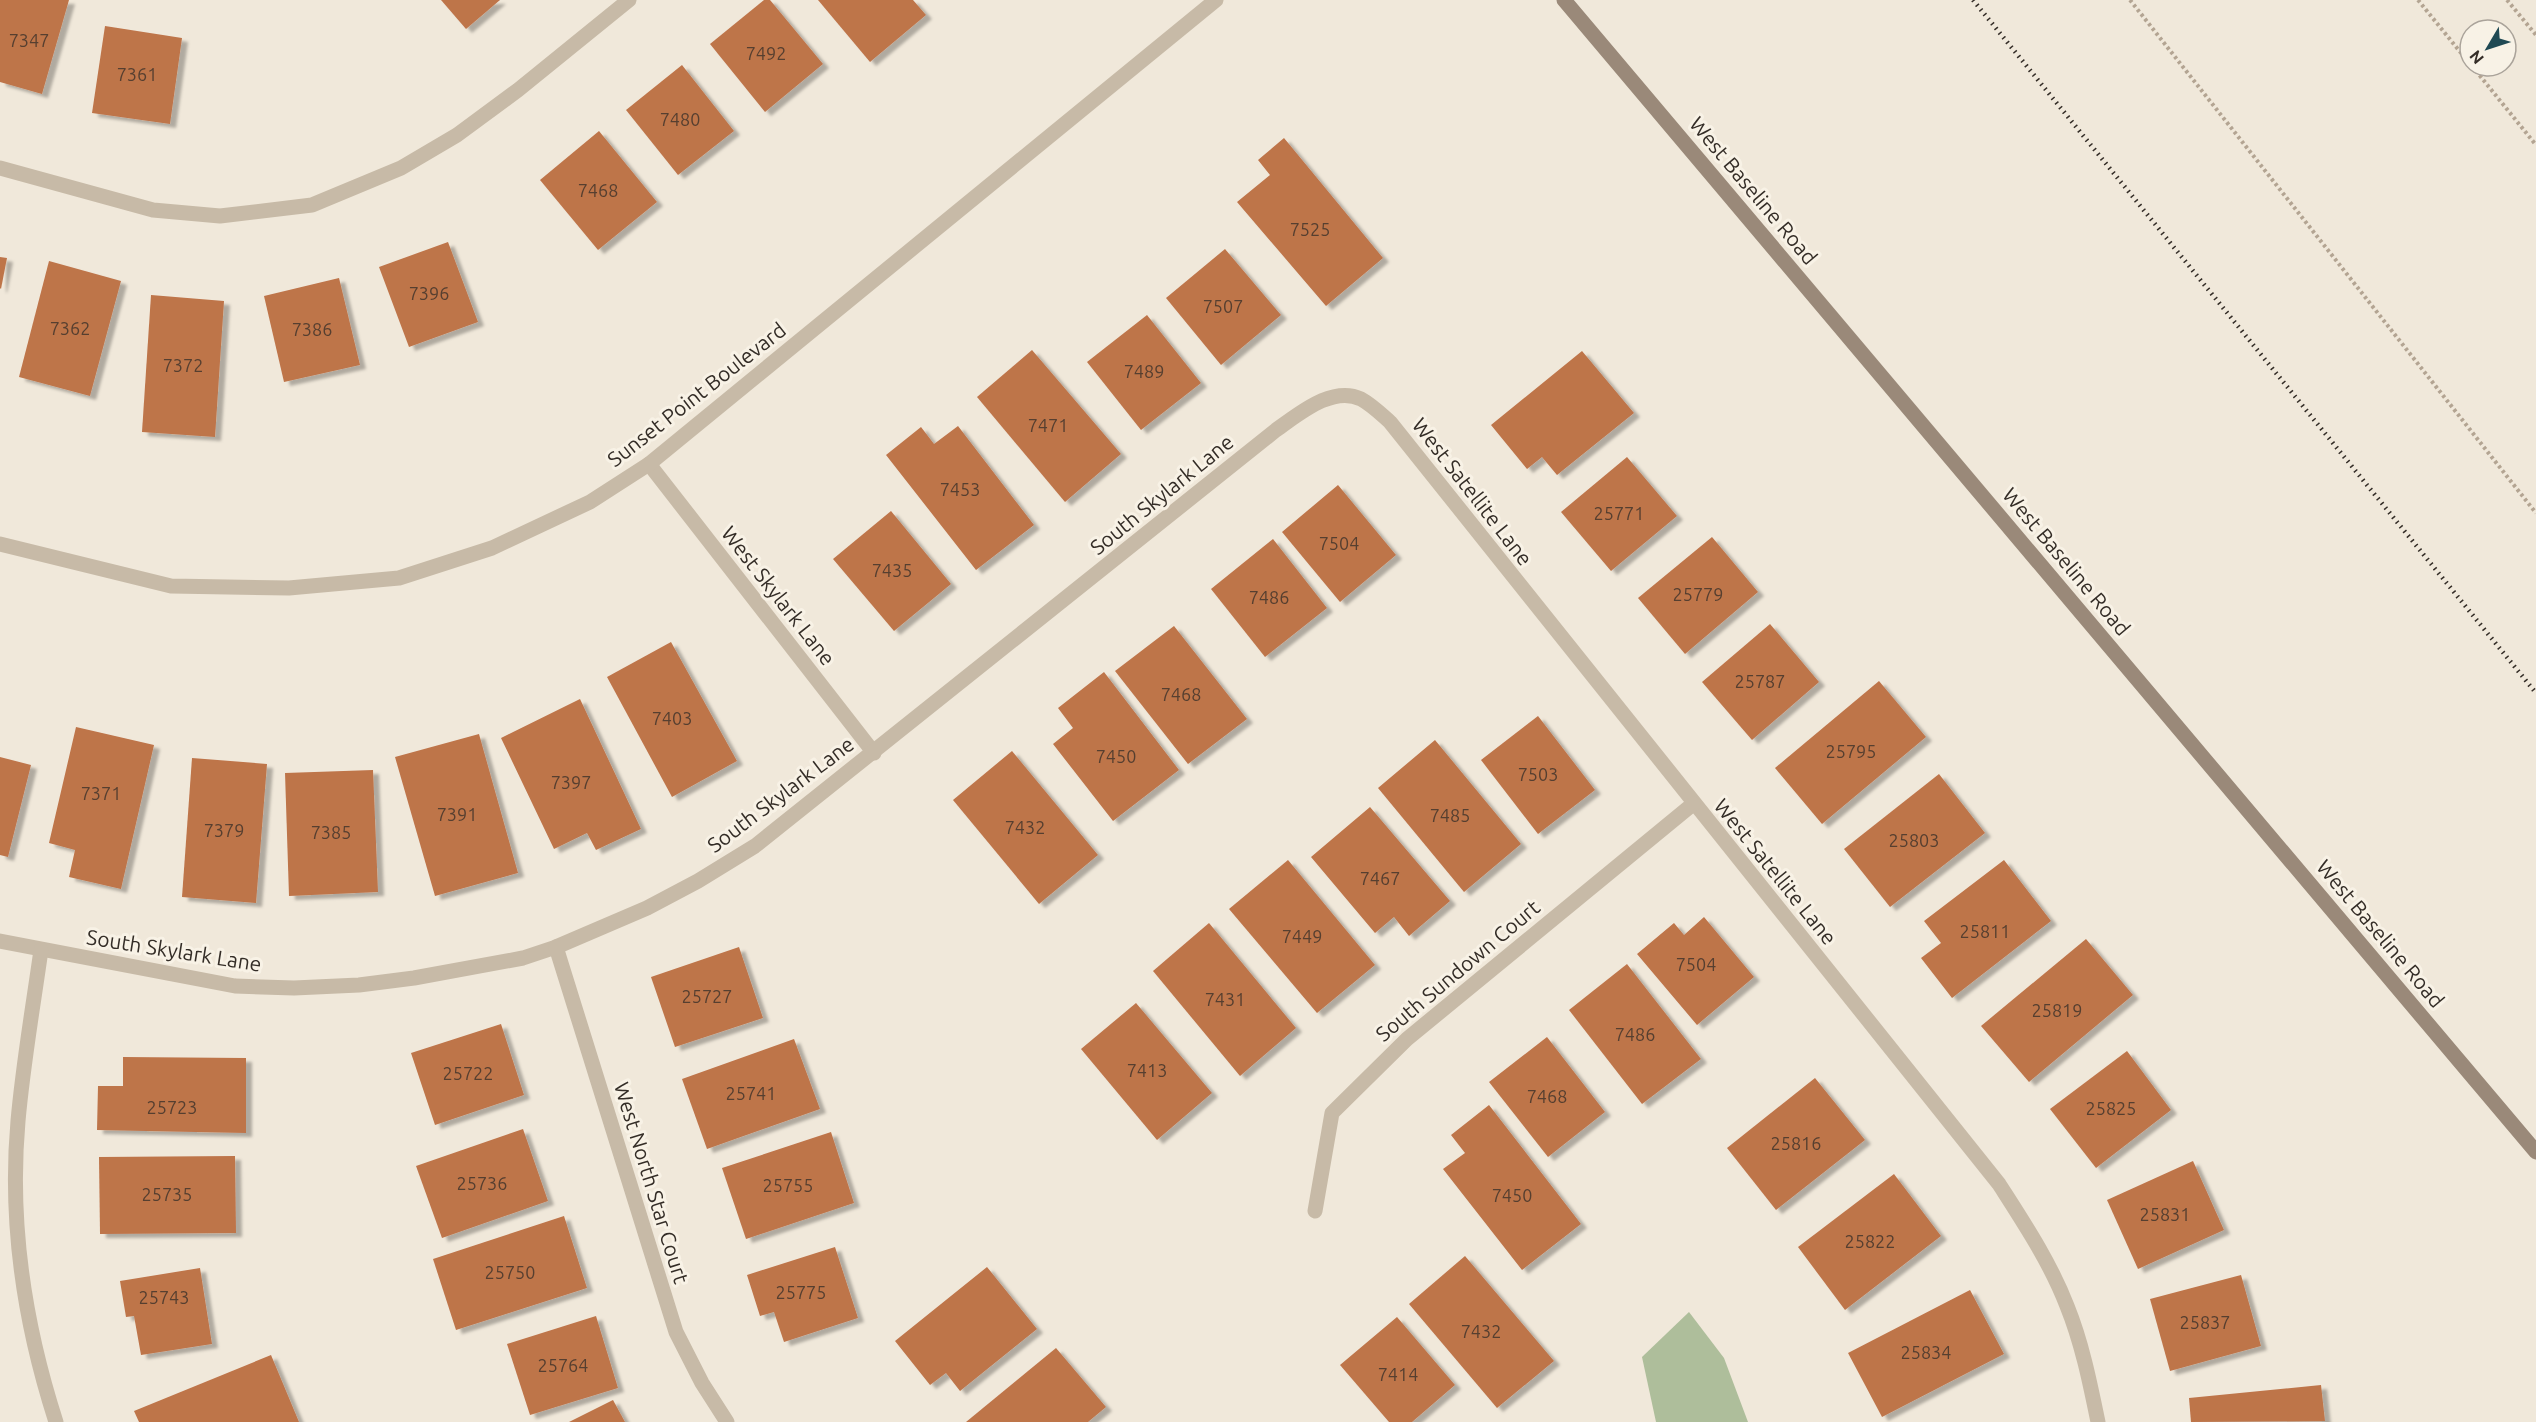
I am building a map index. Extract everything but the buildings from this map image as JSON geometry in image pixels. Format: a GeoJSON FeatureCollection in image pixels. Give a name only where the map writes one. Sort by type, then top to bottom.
{"type":"FeatureCollection","features":[{"type":"Feature","properties":{"kind":"main road","name":"West Baseline Road"},"geometry":{"type":"LineString","coordinates":[[1564,0],[2536,1152]]}},
{"type":"Feature","properties":{"kind":"street"},"geometry":{"type":"LineString","coordinates":[[0,168],[153,210],[220,216],[312,205],[401,168],[457,135],[518,90],[628,0]]}},
{"type":"Feature","properties":{"kind":"street","name":"Sunset Point Boulevard"},"geometry":{"type":"LineString","coordinates":[[0,544],[171,586],[289,588],[399,578],[492,548],[590,502],[649,465],[1216,0]]}},
{"type":"Feature","properties":{"kind":"street","name":"South Skylark Lane"},"geometry":{"type":"LineString","coordinates":[[0,941],[235,986],[294,988],[359,985],[414,978],[523,958],[556,947],[647,908],[699,881],[755,846],[1276,430],[1304,411],[1331,398],[1347,395]]}},
{"type":"Feature","properties":{"kind":"street","name":"West Satellite Lane"},"geometry":{"type":"LineString","coordinates":[[1347,395],[1372,405],[1390,422],[2006,1194],[2036,1241],[2067,1306],[2087,1368],[2098,1422]]}},
{"type":"Feature","properties":{"kind":"street","name":"West Skylark Lane"},"geometry":{"type":"LineString","coordinates":[[649,465],[874,753]]}},
{"type":"Feature","properties":{"kind":"street","name":"South Sundown Court"},"geometry":{"type":"LineString","coordinates":[[1315,1211],[1332,1113],[1407,1038],[1693,804]]}},
{"type":"Feature","properties":{"kind":"street","name":"West North Star Court"},"geometry":{"type":"LineString","coordinates":[[556,947],[676,1332],[702,1383],[727,1422]]}},
{"type":"Feature","properties":{"kind":"street"},"geometry":{"type":"LineString","coordinates":[[41,950],[17,1122],[16,1197],[21,1265],[31,1331],[56,1422]]}},
{"type":"Feature","properties":{"kind":"path"},"geometry":{"type":"LineString","coordinates":[[2130,0],[2536,513]]}},
{"type":"Feature","properties":{"kind":"path"},"geometry":{"type":"LineString","coordinates":[[2418,0],[2458,49]]}},
{"type":"Feature","properties":{"kind":"path"},"geometry":{"type":"LineString","coordinates":[[2508,0],[2536,35]]}},
{"type":"Feature","properties":{"kind":"path"},"geometry":{"type":"LineString","coordinates":[[2482,78],[2536,145]]}},
{"type":"Feature","properties":{"kind":"green space"},"geometry":{"type":"Polygon","coordinates":[[[1689,1312],[1724,1358],[1748,1422],[1656,1422],[1642,1357],[1689,1312]]]}},
{"type":"Feature","properties":{"kind":"railway"},"geometry":{"type":"LineString","coordinates":[[1973,0],[2536,693]]}}]}
